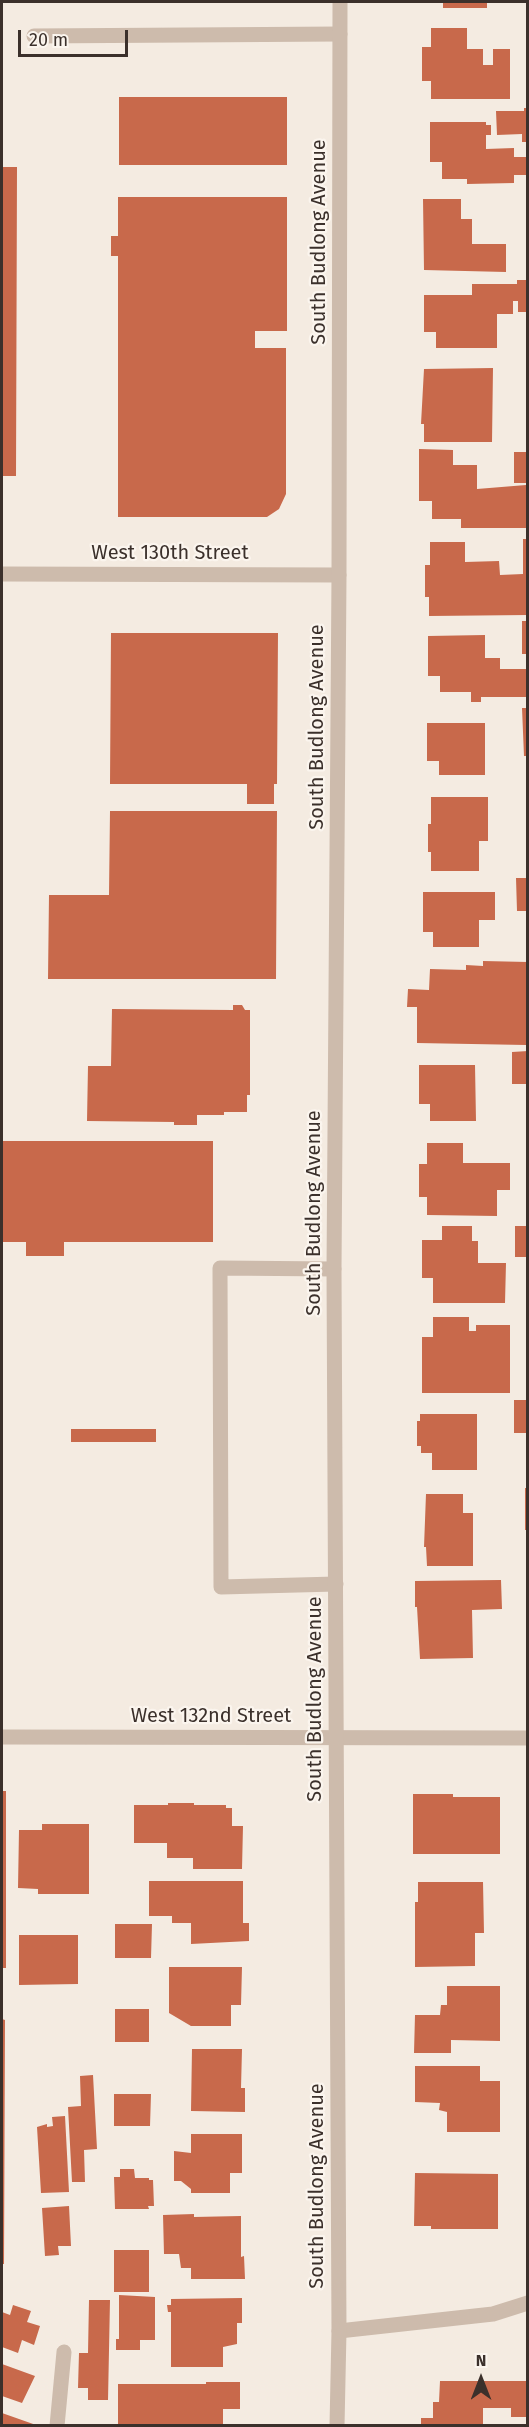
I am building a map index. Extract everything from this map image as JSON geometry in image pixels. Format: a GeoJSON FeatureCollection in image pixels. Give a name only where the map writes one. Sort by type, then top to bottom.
{"type":"FeatureCollection","features":[{"type":"Feature","properties":{"kind":"street","name":"South Budlong Avenue"},"geometry":{"type":"LineString","coordinates":[[337,2426],[339,2331],[334,1269],[340,2]]}},
{"type":"Feature","properties":{"kind":"street"},"geometry":{"type":"LineString","coordinates":[[34,36],[340,34]]}},
{"type":"Feature","properties":{"kind":"street","name":"West 130th Street"},"geometry":{"type":"LineString","coordinates":[[2,574],[339,574]]}},
{"type":"Feature","properties":{"kind":"street"},"geometry":{"type":"LineString","coordinates":[[334,1269],[220,1268],[221,1587],[336,1584]]}},
{"type":"Feature","properties":{"kind":"street","name":"West 132nd Street"},"geometry":{"type":"LineString","coordinates":[[2,1737],[528,1738]]}},
{"type":"Feature","properties":{"kind":"street"},"geometry":{"type":"LineString","coordinates":[[339,2331],[493,2314],[528,2303]]}},
{"type":"Feature","properties":{"kind":"street"},"geometry":{"type":"LineString","coordinates":[[57,2426],[64,2352]]}},
{"type":"Feature","properties":{"kind":"building"},"geometry":{"type":"Polygon","coordinates":[[[443,2],[487,2],[487,8],[443,8],[443,2]]]}},
{"type":"Feature","properties":{"kind":"building"},"geometry":{"type":"Polygon","coordinates":[[[431,28],[467,28],[467,49],[483,49],[483,65],[493,65],[493,49],[510,49],[510,99],[431,99],[431,81],[422,81],[422,47],[431,47],[431,28]]]}},
{"type":"Feature","properties":{"kind":"building"},"geometry":{"type":"Polygon","coordinates":[[[119,97],[287,97],[287,165],[119,165],[119,97]]]}},
{"type":"Feature","properties":{"kind":"building"},"geometry":{"type":"Polygon","coordinates":[[[524,108],[528,108],[528,142],[522,142],[522,134],[497,135],[496,111],[524,111],[524,108]]]}},
{"type":"Feature","properties":{"kind":"building"},"geometry":{"type":"Polygon","coordinates":[[[430,122],[486,122],[486,125],[491,125],[491,135],[486,135],[486,149],[514,148],[514,157],[528,157],[528,175],[514,175],[514,183],[467,184],[467,179],[442,179],[442,162],[430,162],[430,122]]]}},
{"type":"Feature","properties":{"kind":"building"},"geometry":{"type":"Polygon","coordinates":[[[2,167],[17,167],[16,476],[2,476],[2,167]]]}},
{"type":"Feature","properties":{"kind":"building"},"geometry":{"type":"Polygon","coordinates":[[[118,197],[287,197],[287,331],[255,331],[255,348],[286,348],[286,494],[279,509],[267,517],[118,517],[118,256],[111,256],[111,236],[118,236],[118,197]]]}},
{"type":"Feature","properties":{"kind":"building"},"geometry":{"type":"Polygon","coordinates":[[[423,199],[461,199],[461,219],[472,219],[472,244],[506,244],[506,272],[424,270],[423,199]]]}},
{"type":"Feature","properties":{"kind":"building"},"geometry":{"type":"Polygon","coordinates":[[[517,280],[528,280],[528,312],[518,312],[518,301],[513,301],[513,314],[497,314],[497,348],[436,348],[436,332],[424,332],[424,295],[472,295],[472,284],[517,284],[517,280]]]}},
{"type":"Feature","properties":{"kind":"building"},"geometry":{"type":"Polygon","coordinates":[[[493,368],[492,442],[424,442],[424,424],[421,424],[424,369],[493,368]]]}},
{"type":"Feature","properties":{"kind":"building"},"geometry":{"type":"Polygon","coordinates":[[[419,449],[453,450],[453,465],[477,465],[477,489],[526,485],[526,528],[461,528],[461,519],[432,519],[432,501],[419,501],[419,449]]]}},
{"type":"Feature","properties":{"kind":"building"},"geometry":{"type":"Polygon","coordinates":[[[514,452],[528,452],[528,483],[514,483],[514,452]]]}},
{"type":"Feature","properties":{"kind":"building"},"geometry":{"type":"Polygon","coordinates":[[[523,539],[528,539],[528,615],[429,616],[429,597],[425,597],[425,565],[430,565],[430,542],[465,542],[465,562],[499,561],[500,575],[523,574],[523,539]]]}},
{"type":"Feature","properties":{"kind":"building"},"geometry":{"type":"Polygon","coordinates":[[[522,621],[528,621],[528,654],[522,654],[522,621]]]}},
{"type":"Feature","properties":{"kind":"building"},"geometry":{"type":"Polygon","coordinates":[[[111,633],[278,633],[277,784],[274,784],[274,804],[247,804],[247,784],[110,784],[111,633]]]}},
{"type":"Feature","properties":{"kind":"building"},"geometry":{"type":"Polygon","coordinates":[[[485,635],[485,658],[500,658],[500,669],[528,669],[528,697],[481,697],[481,702],[471,702],[471,692],[440,692],[440,676],[428,676],[428,636],[485,635]]]}},
{"type":"Feature","properties":{"kind":"building"},"geometry":{"type":"Polygon","coordinates":[[[522,708],[528,708],[528,756],[524,756],[522,708]]]}},
{"type":"Feature","properties":{"kind":"building"},"geometry":{"type":"Polygon","coordinates":[[[427,723],[485,723],[485,775],[439,775],[439,761],[427,761],[427,723]]]}},
{"type":"Feature","properties":{"kind":"building"},"geometry":{"type":"Polygon","coordinates":[[[431,797],[488,797],[488,841],[479,841],[479,871],[431,871],[428,824],[431,824],[431,797]]]}},
{"type":"Feature","properties":{"kind":"building"},"geometry":{"type":"Polygon","coordinates":[[[110,811],[277,811],[276,979],[48,979],[49,895],[109,895],[110,811]]]}},
{"type":"Feature","properties":{"kind":"building"},"geometry":{"type":"Polygon","coordinates":[[[516,878],[528,878],[528,911],[517,911],[516,878]]]}},
{"type":"Feature","properties":{"kind":"building"},"geometry":{"type":"Polygon","coordinates":[[[423,892],[495,892],[495,920],[479,920],[479,947],[433,947],[433,932],[423,932],[423,892]]]}},
{"type":"Feature","properties":{"kind":"building"},"geometry":{"type":"Polygon","coordinates":[[[483,961],[528,962],[526,1045],[417,1043],[417,1007],[407,1007],[408,989],[429,990],[430,969],[466,970],[466,965],[483,966],[483,961]]]}},
{"type":"Feature","properties":{"kind":"building"},"geometry":{"type":"Polygon","coordinates":[[[233,1005],[242,1005],[245,1010],[250,1010],[250,1095],[247,1095],[247,1112],[197,1115],[197,1125],[174,1125],[174,1122],[87,1121],[88,1066],[111,1066],[112,1009],[233,1010],[233,1005]]]}},
{"type":"Feature","properties":{"kind":"building"},"geometry":{"type":"Polygon","coordinates":[[[528,1051],[528,1084],[512,1084],[512,1052],[528,1051]]]}},
{"type":"Feature","properties":{"kind":"building"},"geometry":{"type":"Polygon","coordinates":[[[419,1065],[475,1065],[476,1121],[430,1121],[430,1104],[419,1104],[419,1065]]]}},
{"type":"Feature","properties":{"kind":"building"},"geometry":{"type":"Polygon","coordinates":[[[2,1141],[213,1141],[213,1242],[64,1242],[64,1256],[26,1256],[26,1242],[2,1242],[2,1141]]]}},
{"type":"Feature","properties":{"kind":"building"},"geometry":{"type":"Polygon","coordinates":[[[427,1143],[463,1143],[463,1163],[510,1163],[510,1190],[497,1190],[497,1216],[427,1215],[427,1197],[419,1197],[419,1164],[427,1164],[427,1143]]]}},
{"type":"Feature","properties":{"kind":"building"},"geometry":{"type":"Polygon","coordinates":[[[442,1226],[472,1226],[472,1241],[478,1241],[478,1263],[506,1263],[505,1303],[433,1303],[433,1278],[422,1278],[422,1240],[442,1240],[442,1226]]]}},
{"type":"Feature","properties":{"kind":"building"},"geometry":{"type":"Polygon","coordinates":[[[515,1226],[528,1226],[528,1257],[515,1257],[515,1226]]]}},
{"type":"Feature","properties":{"kind":"building"},"geometry":{"type":"Polygon","coordinates":[[[433,1317],[469,1317],[469,1331],[476,1331],[476,1325],[510,1325],[510,1393],[422,1393],[422,1337],[433,1337],[433,1317]]]}},
{"type":"Feature","properties":{"kind":"building"},"geometry":{"type":"Polygon","coordinates":[[[514,1400],[528,1400],[528,1433],[514,1433],[514,1400]]]}},
{"type":"Feature","properties":{"kind":"building"},"geometry":{"type":"Polygon","coordinates":[[[420,1414],[477,1414],[477,1470],[432,1470],[432,1453],[421,1453],[421,1446],[417,1446],[417,1421],[420,1421],[420,1414]]]}},
{"type":"Feature","properties":{"kind":"building"},"geometry":{"type":"Polygon","coordinates":[[[71,1429],[156,1429],[156,1442],[71,1442],[71,1429]]]}},
{"type":"Feature","properties":{"kind":"building"},"geometry":{"type":"Polygon","coordinates":[[[525,1488],[528,1488],[528,1530],[525,1530],[525,1488]]]}},
{"type":"Feature","properties":{"kind":"building"},"geometry":{"type":"Polygon","coordinates":[[[426,1494],[463,1494],[463,1513],[473,1513],[473,1566],[427,1566],[426,1547],[424,1547],[426,1494]]]}},
{"type":"Feature","properties":{"kind":"building"},"geometry":{"type":"Polygon","coordinates":[[[501,1580],[502,1609],[472,1610],[473,1658],[420,1659],[415,1581],[501,1580]]]}},
{"type":"Feature","properties":{"kind":"building"},"geometry":{"type":"Polygon","coordinates":[[[2,1791],[6,1791],[6,1968],[2,1968],[2,1791]]]}},
{"type":"Feature","properties":{"kind":"building"},"geometry":{"type":"Polygon","coordinates":[[[413,1794],[500,1797],[500,1854],[413,1854],[413,1794]]]}},
{"type":"Feature","properties":{"kind":"building"},"geometry":{"type":"Polygon","coordinates":[[[168,1803],[226,1805],[226,1808],[232,1808],[232,1826],[243,1826],[242,1869],[193,1869],[193,1858],[167,1858],[167,1843],[134,1843],[134,1805],[168,1805],[168,1803]]]}},
{"type":"Feature","properties":{"kind":"building"},"geometry":{"type":"Polygon","coordinates":[[[42,1824],[89,1824],[89,1894],[38,1894],[38,1889],[18,1888],[19,1830],[42,1830],[42,1824]]]}},
{"type":"Feature","properties":{"kind":"building"},"geometry":{"type":"Polygon","coordinates":[[[149,1881],[243,1881],[243,1923],[249,1923],[249,1941],[191,1944],[191,1923],[172,1923],[172,1916],[149,1916],[149,1881]]]}},
{"type":"Feature","properties":{"kind":"building"},"geometry":{"type":"Polygon","coordinates":[[[418,1882],[483,1882],[484,1933],[475,1933],[475,1966],[415,1967],[415,1902],[418,1902],[418,1882]]]}},
{"type":"Feature","properties":{"kind":"building"},"geometry":{"type":"Polygon","coordinates":[[[115,1924],[152,1924],[151,1958],[115,1958],[115,1924]]]}},
{"type":"Feature","properties":{"kind":"building"},"geometry":{"type":"Polygon","coordinates":[[[19,1935],[78,1935],[78,1984],[19,1985],[19,1935]]]}},
{"type":"Feature","properties":{"kind":"building"},"geometry":{"type":"Polygon","coordinates":[[[169,1967],[242,1967],[241,2005],[231,2005],[231,2026],[191,2026],[169,2013],[169,1967]]]}},
{"type":"Feature","properties":{"kind":"building"},"geometry":{"type":"Polygon","coordinates":[[[447,1986],[500,1986],[500,2041],[451,2040],[451,2053],[414,2053],[415,2015],[440,2015],[441,2005],[447,2005],[447,1986]]]}},
{"type":"Feature","properties":{"kind":"building"},"geometry":{"type":"Polygon","coordinates":[[[115,2009],[149,2009],[149,2042],[115,2042],[115,2009]]]}},
{"type":"Feature","properties":{"kind":"building"},"geometry":{"type":"Polygon","coordinates":[[[2,2019],[5,2020],[4,2264],[2,2264],[2,2019]]]}},
{"type":"Feature","properties":{"kind":"building"},"geometry":{"type":"Polygon","coordinates":[[[192,2049],[242,2049],[241,2088],[245,2088],[245,2112],[191,2111],[192,2049]]]}},
{"type":"Feature","properties":{"kind":"building"},"geometry":{"type":"Polygon","coordinates":[[[415,2066],[480,2066],[480,2081],[500,2081],[500,2132],[447,2132],[447,2112],[439,2110],[440,2103],[415,2102],[415,2066]]]}},
{"type":"Feature","properties":{"kind":"building"},"geometry":{"type":"Polygon","coordinates":[[[93,2075],[97,2149],[84,2150],[85,2182],[72,2182],[68,2107],[81,2106],[80,2076],[93,2075]]]}},
{"type":"Feature","properties":{"kind":"building"},"geometry":{"type":"Polygon","coordinates":[[[114,2094],[151,2094],[150,2126],[114,2126],[114,2094]]]}},
{"type":"Feature","properties":{"kind":"building"},"geometry":{"type":"Polygon","coordinates":[[[65,2116],[69,2192],[41,2193],[37,2127],[47,2124],[47,2127],[53,2126],[52,2117],[65,2116]]]}},
{"type":"Feature","properties":{"kind":"building"},"geometry":{"type":"Polygon","coordinates":[[[191,2134],[242,2134],[242,2173],[230,2173],[230,2193],[191,2193],[191,2189],[181,2181],[174,2181],[174,2151],[191,2153],[191,2134]]]}},
{"type":"Feature","properties":{"kind":"building"},"geometry":{"type":"Polygon","coordinates":[[[120,2169],[134,2169],[135,2178],[153,2180],[154,2206],[148,2206],[149,2209],[115,2209],[114,2177],[120,2177],[120,2169]]]}},
{"type":"Feature","properties":{"kind":"building"},"geometry":{"type":"Polygon","coordinates":[[[415,2173],[498,2174],[498,2229],[431,2229],[431,2226],[414,2226],[415,2173]]]}},
{"type":"Feature","properties":{"kind":"building"},"geometry":{"type":"Polygon","coordinates":[[[69,2206],[71,2246],[58,2246],[59,2255],[45,2256],[42,2208],[69,2206]]]}},
{"type":"Feature","properties":{"kind":"building"},"geometry":{"type":"Polygon","coordinates":[[[194,2214],[194,2217],[241,2216],[241,2257],[244,2256],[245,2279],[191,2279],[191,2268],[181,2268],[179,2254],[164,2254],[163,2215],[194,2214]]]}},
{"type":"Feature","properties":{"kind":"building"},"geometry":{"type":"Polygon","coordinates":[[[114,2250],[149,2250],[149,2292],[114,2292],[114,2250]]]}},
{"type":"Feature","properties":{"kind":"building"},"geometry":{"type":"Polygon","coordinates":[[[119,2295],[155,2297],[155,2340],[140,2340],[140,2350],[116,2350],[116,2339],[119,2339],[119,2295]]]}},
{"type":"Feature","properties":{"kind":"building"},"geometry":{"type":"Polygon","coordinates":[[[242,2298],[242,2323],[237,2323],[237,2344],[223,2347],[223,2367],[171,2367],[171,2312],[168,2312],[167,2305],[171,2305],[171,2299],[242,2298]]]}},
{"type":"Feature","properties":{"kind":"building"},"geometry":{"type":"Polygon","coordinates":[[[89,2300],[110,2300],[108,2400],[88,2400],[88,2388],[78,2388],[79,2353],[88,2353],[89,2300]]]}},
{"type":"Feature","properties":{"kind":"building"},"geometry":{"type":"Polygon","coordinates":[[[13,2305],[31,2311],[27,2322],[40,2326],[34,2345],[22,2340],[18,2353],[2,2347],[2,2312],[10,2315],[13,2305]]]}},
{"type":"Feature","properties":{"kind":"building"},"geometry":{"type":"Polygon","coordinates":[[[2,2364],[35,2376],[22,2403],[2,2396],[2,2364]]]}},
{"type":"Feature","properties":{"kind":"building"},"geometry":{"type":"Polygon","coordinates":[[[440,2381],[528,2381],[528,2417],[511,2417],[511,2408],[483,2408],[483,2426],[421,2426],[421,2418],[433,2418],[433,2402],[439,2402],[440,2381]]]}},
{"type":"Feature","properties":{"kind":"building"},"geometry":{"type":"Polygon","coordinates":[[[206,2382],[240,2382],[240,2409],[223,2409],[223,2426],[118,2426],[118,2384],[206,2384],[206,2382]]]}},
{"type":"Feature","properties":{"kind":"building"},"geometry":{"type":"Polygon","coordinates":[[[2,2413],[36,2425],[36,2426],[2,2426],[2,2413]]]}}]}
